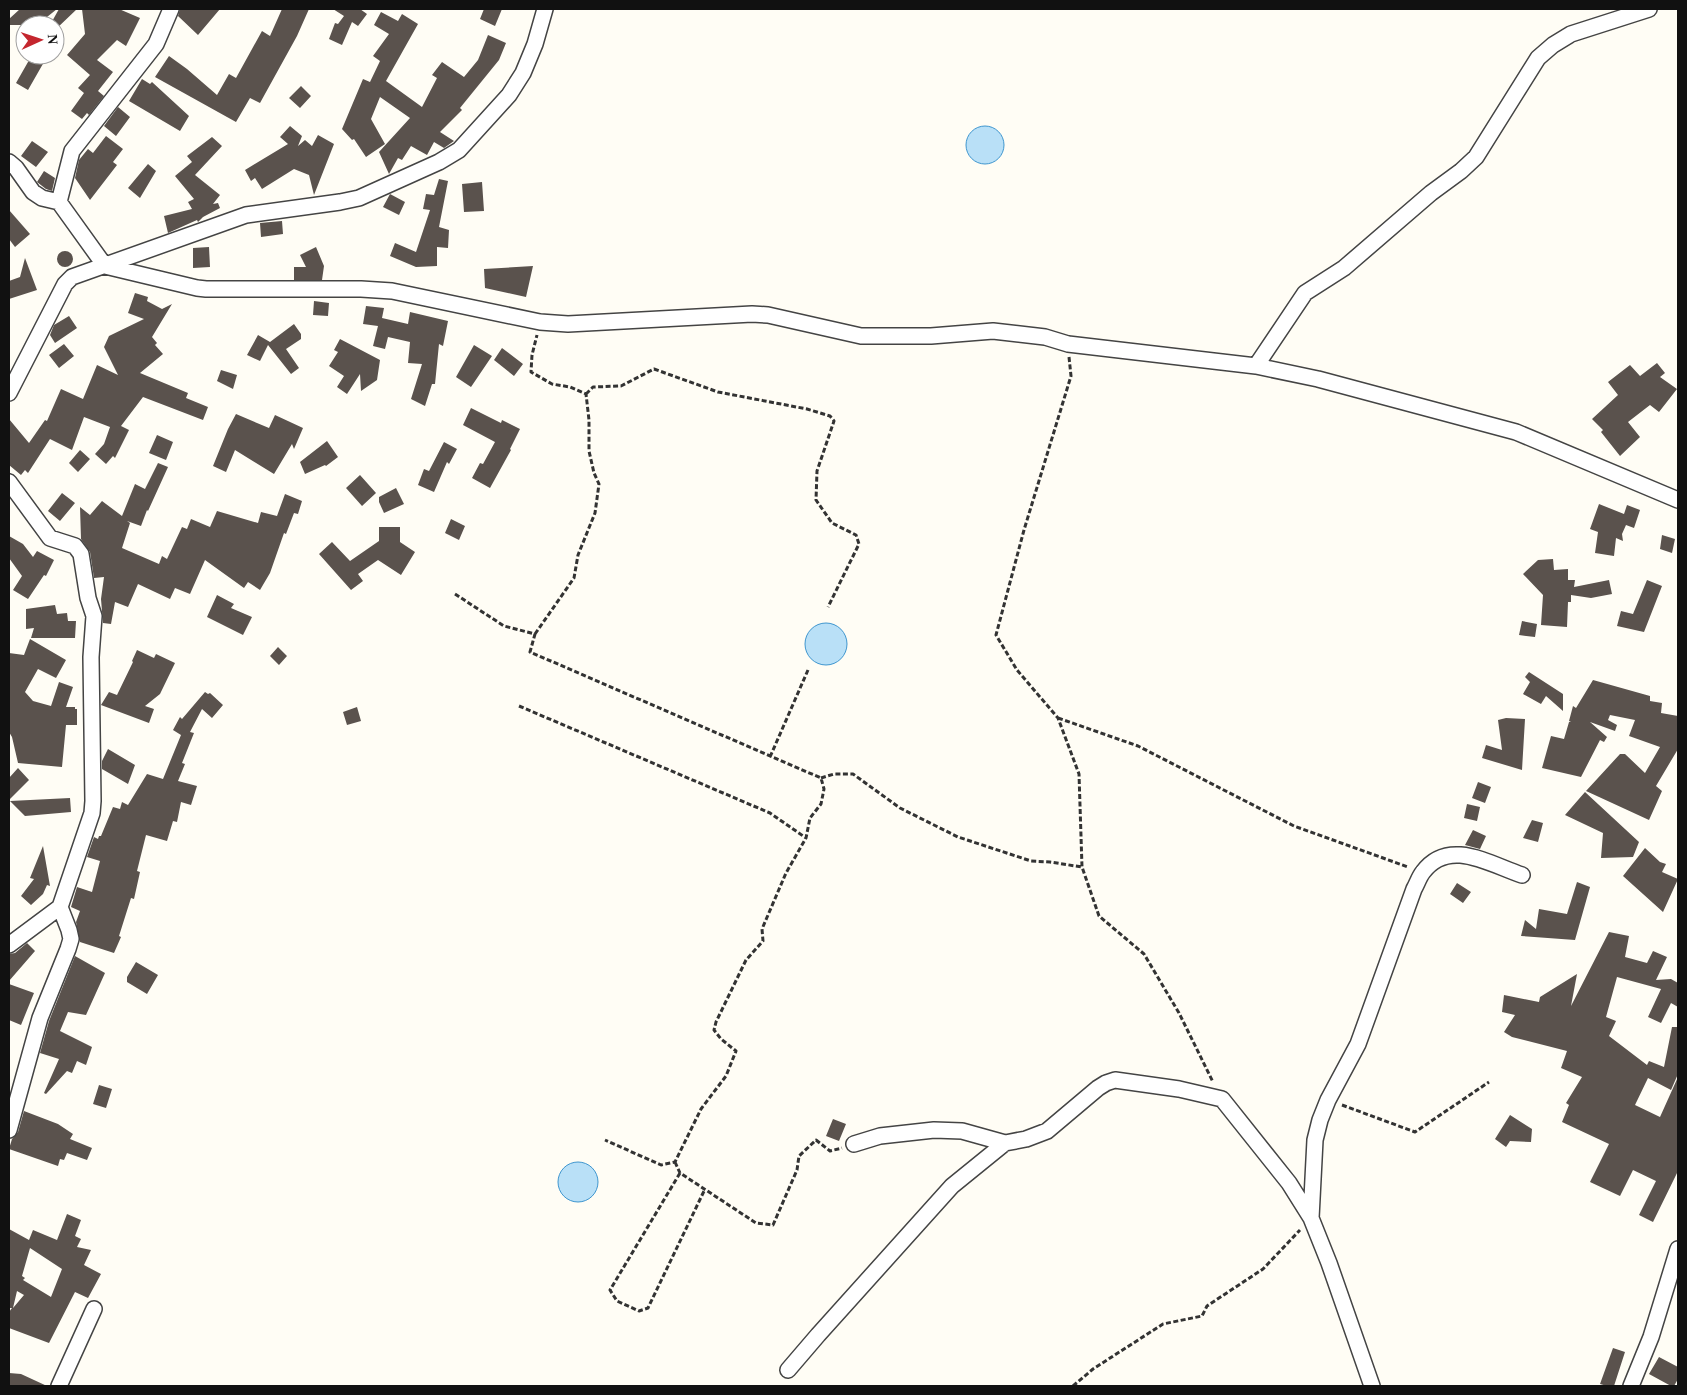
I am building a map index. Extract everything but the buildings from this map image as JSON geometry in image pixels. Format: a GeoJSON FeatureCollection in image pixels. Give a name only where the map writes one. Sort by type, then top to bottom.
{"type":"FeatureCollection","features":[{"type":"Feature","properties":{"kind":"street"},"geometry":{"type":"LineString","coordinates":[[59,202],[72,151],[156,44],[170,9]]}},
{"type":"Feature","properties":{"kind":"street"},"geometry":{"type":"LineString","coordinates":[[9,393],[65,284],[78,274],[246,215],[359,198],[439,162],[459,150],[508,95],[523,73],[535,44],[545,9]]}},
{"type":"Feature","properties":{"kind":"street"},"geometry":{"type":"LineString","coordinates":[[1256,366],[1306,294],[1344,268],[1476,157],[1538,58],[1553,45],[1571,34],[1649,9]]}},
{"type":"Feature","properties":{"kind":"street"},"geometry":{"type":"LineString","coordinates":[[9,162],[16,168],[33,192],[42,198],[59,202],[105,266],[206,289],[361,289],[392,291],[540,322],[568,324],[752,314],[768,315],[861,336],[931,336],[993,331],[1045,337],[1068,344],[1256,366],[1318,379],[1516,432],[1678,500]]}},
{"type":"Feature","properties":{"kind":"street"},"geometry":{"type":"LineString","coordinates":[[9,482],[50,538],[75,546],[81,554],[88,598],[94,616],[91,657],[92,813],[60,907],[9,945]]}},
{"type":"Feature","properties":{"kind":"street"},"geometry":{"type":"LineString","coordinates":[[1311,1218],[1315,1140],[1320,1120],[1328,1100],[1358,1044],[1414,889],[1423,872],[1433,862],[1452,854],[1470,854],[1522,875]]}},
{"type":"Feature","properties":{"kind":"street"},"geometry":{"type":"LineString","coordinates":[[9,1130],[40,1018],[71,938],[60,907]]}},
{"type":"Feature","properties":{"kind":"street"},"geometry":{"type":"LineString","coordinates":[[854,1144],[880,1136],[934,1130],[962,1131],[1005,1143],[1026,1139],[1047,1131],[1098,1088],[1115,1080],[1179,1089],[1222,1099],[1289,1183],[1311,1218],[1372,1386]]}},
{"type":"Feature","properties":{"kind":"street"},"geometry":{"type":"LineString","coordinates":[[788,1370],[952,1186],[1005,1143]]}},
{"type":"Feature","properties":{"kind":"street"},"geometry":{"type":"LineString","coordinates":[[1631,1386],[1651,1337],[1678,1249]]}},
{"type":"Feature","properties":{"kind":"street"},"geometry":{"type":"LineString","coordinates":[[59,1386],[94,1309]]}},
{"type":"Feature","properties":{"kind":"path"},"geometry":{"type":"LineString","coordinates":[[540,322],[532,355],[531,372],[552,384],[570,387],[586,394]]}},
{"type":"Feature","properties":{"kind":"path"},"geometry":{"type":"LineString","coordinates":[[1068,344],[1071,376],[1024,530],[996,635],[1017,670],[1058,718],[1079,774],[1082,867],[1100,916],[1144,954],[1179,1013],[1222,1099]]}},
{"type":"Feature","properties":{"kind":"path"},"geometry":{"type":"LineString","coordinates":[[586,394],[593,387],[621,386],[654,369],[718,392],[807,409],[830,416],[834,421],[817,471],[816,500],[832,523],[856,535],[859,544],[828,607]]}},
{"type":"Feature","properties":{"kind":"path"},"geometry":{"type":"LineString","coordinates":[[586,394],[589,420],[589,451],[594,473],[599,484],[595,513],[578,555],[574,578],[535,634],[530,652],[821,778],[834,774],[853,774],[900,808],[958,837],[1031,862],[1050,862],[1082,867]]}},
{"type":"Feature","properties":{"kind":"path"},"geometry":{"type":"LineString","coordinates":[[455,594],[504,626],[535,634]]}},
{"type":"Feature","properties":{"kind":"path"},"geometry":{"type":"LineString","coordinates":[[770,757],[808,670]]}},
{"type":"Feature","properties":{"kind":"path"},"geometry":{"type":"LineString","coordinates":[[519,706],[770,813],[806,838]]}},
{"type":"Feature","properties":{"kind":"path"},"geometry":{"type":"LineString","coordinates":[[1058,718],[1138,746],[1294,826],[1423,872]]}},
{"type":"Feature","properties":{"kind":"path"},"geometry":{"type":"LineString","coordinates":[[675,1162],[701,1109],[726,1076],[733,1060],[736,1051],[721,1039],[714,1030],[716,1022],[746,960],[763,941],[762,929],[786,873],[806,838],[810,818],[821,804],[824,789],[821,778]]}},
{"type":"Feature","properties":{"kind":"path"},"geometry":{"type":"LineString","coordinates":[[1328,1100],[1415,1132],[1490,1082]]}},
{"type":"Feature","properties":{"kind":"path"},"geometry":{"type":"LineString","coordinates":[[605,1140],[661,1165],[675,1162]]}},
{"type":"Feature","properties":{"kind":"path"},"geometry":{"type":"LineString","coordinates":[[675,1162],[680,1173],[756,1223],[773,1226],[797,1170],[799,1156],[816,1140],[830,1151],[854,1144]]}},
{"type":"Feature","properties":{"kind":"path"},"geometry":{"type":"LineString","coordinates":[[680,1173],[610,1290],[617,1301],[639,1311],[648,1308],[705,1189]]}},
{"type":"Feature","properties":{"kind":"path"},"geometry":{"type":"LineString","coordinates":[[1073,1386],[1093,1369],[1164,1324],[1202,1316],[1207,1306],[1264,1270],[1311,1218]]}},
{"type":"Feature","properties":{"kind":"water"},"geometry":{"type":"Polygon","coordinates":[[[985,126],[999,131],[1004,145],[999,159],[985,164],[971,159],[966,145],[971,131],[985,126]]]}},
{"type":"Feature","properties":{"kind":"water"},"geometry":{"type":"Polygon","coordinates":[[[826,623],[841,629],[847,644],[841,659],[826,665],[811,659],[805,644],[811,629],[826,623]]]}},
{"type":"Feature","properties":{"kind":"water"},"geometry":{"type":"Polygon","coordinates":[[[582,1162],[589,1165],[595,1171],[598,1182],[597,1190],[589,1199],[582,1202],[574,1202],[567,1199],[559,1190],[558,1178],[561,1171],[570,1163],[582,1162]]]}}]}
